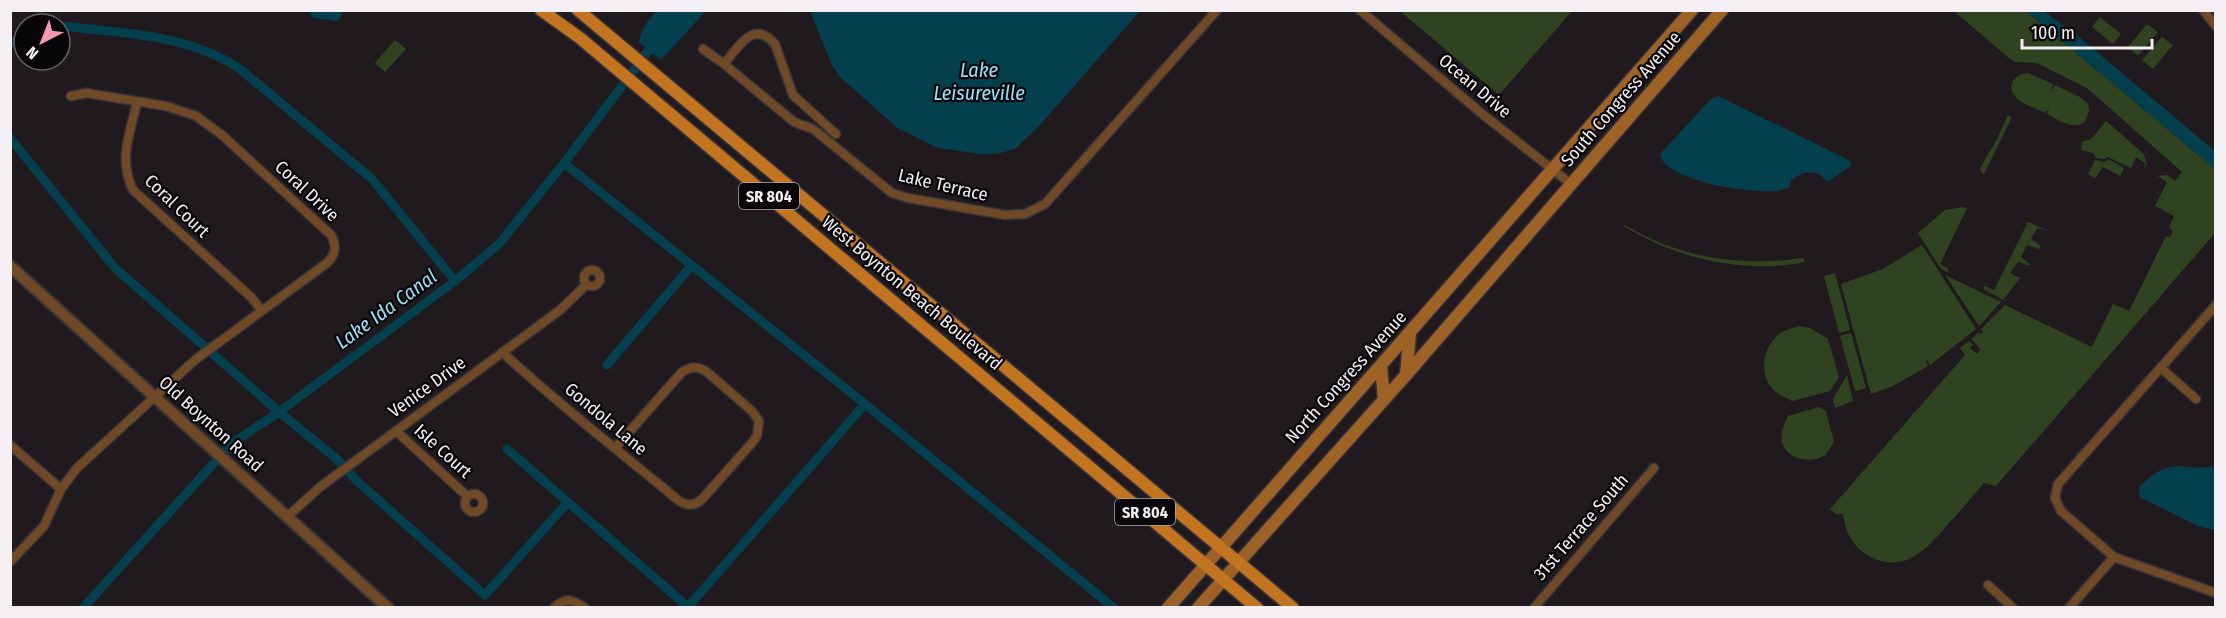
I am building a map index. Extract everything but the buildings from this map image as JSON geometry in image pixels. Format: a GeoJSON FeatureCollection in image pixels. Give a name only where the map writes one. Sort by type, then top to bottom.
{"type":"FeatureCollection","features":[{"type":"Feature","properties":{"kind":"main road","name":"West Boynton Beach Boulevard"},"geometry":{"type":"LineString","coordinates":[[541,10],[580,38],[1257,608]]}},
{"type":"Feature","properties":{"kind":"main road","name":"West Boynton Beach Boulevard"},"geometry":{"type":"LineString","coordinates":[[578,10],[1293,608]]}},
{"type":"Feature","properties":{"kind":"main road","name":"South Congress Avenue"},"geometry":{"type":"LineString","coordinates":[[1552,171],[1692,10]]}},
{"type":"Feature","properties":{"kind":"main road","name":"South Congress Avenue"},"geometry":{"type":"LineString","coordinates":[[1571,184],[1722,10]]}},
{"type":"Feature","properties":{"kind":"main road","name":"North Congress Avenue"},"geometry":{"type":"LineString","coordinates":[[1168,608],[1552,171]]}},
{"type":"Feature","properties":{"kind":"main road"},"geometry":{"type":"LineString","coordinates":[[1198,608],[1406,375],[1571,184]]}},
{"type":"Feature","properties":{"kind":"main road"},"geometry":{"type":"LineString","coordinates":[[1406,375],[1410,334]]}},
{"type":"Feature","properties":{"kind":"main road"},"geometry":{"type":"LineString","coordinates":[[968,364],[999,363]]}},
{"type":"Feature","properties":{"kind":"main road"},"geometry":{"type":"LineString","coordinates":[[1381,367],[1384,398]]}},
{"type":"Feature","properties":{"kind":"main road"},"geometry":{"type":"LineString","coordinates":[[995,386],[1025,384]]}},
{"type":"Feature","properties":{"kind":"street","name":"Lake Terrace"},"geometry":{"type":"LineString","coordinates":[[703,49],[794,122],[809,126],[830,141],[887,190],[908,198],[1018,216],[1045,204],[1217,10]]}},
{"type":"Feature","properties":{"kind":"street","name":"Ocean Drive"},"geometry":{"type":"LineString","coordinates":[[1360,10],[1552,171],[1571,184]]}},
{"type":"Feature","properties":{"kind":"street"},"geometry":{"type":"LineString","coordinates":[[2203,10],[2216,26]]}},
{"type":"Feature","properties":{"kind":"street"},"geometry":{"type":"LineString","coordinates":[[724,64],[753,33],[768,37],[775,44],[793,95],[836,134]]}},
{"type":"Feature","properties":{"kind":"street","name":"Coral Drive"},"geometry":{"type":"LineString","coordinates":[[10,562],[44,526],[61,489],[77,468],[195,360],[332,259],[335,247],[331,235],[210,125],[182,110],[166,106],[86,93],[71,96]]}},
{"type":"Feature","properties":{"kind":"street","name":"Coral Court"},"geometry":{"type":"LineString","coordinates":[[137,102],[124,162],[127,178],[133,190],[251,297],[262,310]]}},
{"type":"Feature","properties":{"kind":"street","name":"Old Boynton Road"},"geometry":{"type":"LineString","coordinates":[[10,267],[240,472],[388,608]]}},
{"type":"Feature","properties":{"kind":"street","name":"Venice Drive"},"geometry":{"type":"LineString","coordinates":[[288,516],[333,477],[560,310],[586,285]]}},
{"type":"Feature","properties":{"kind":"street"},"geometry":{"type":"LineString","coordinates":[[2216,305],[2058,484],[2056,491],[2057,505],[2061,511],[2114,557],[2216,593]]}},
{"type":"Feature","properties":{"kind":"street","name":"Gondola Lane"},"geometry":{"type":"LineString","coordinates":[[502,352],[615,448],[678,500],[691,506],[701,500],[751,444],[759,428],[759,421],[753,411],[707,372],[694,367],[682,372],[615,448]]}},
{"type":"Feature","properties":{"kind":"street"},"geometry":{"type":"LineString","coordinates":[[2160,368],[2196,399]]}},
{"type":"Feature","properties":{"kind":"street","name":"Isle Court"},"geometry":{"type":"LineString","coordinates":[[396,431],[467,496]]}},
{"type":"Feature","properties":{"kind":"street"},"geometry":{"type":"LineString","coordinates":[[10,445],[61,489]]}},
{"type":"Feature","properties":{"kind":"street","name":"31st Terrace South"},"geometry":{"type":"LineString","coordinates":[[1534,608],[1653,468]]}},
{"type":"Feature","properties":{"kind":"street"},"geometry":{"type":"LineString","coordinates":[[2069,608],[2114,557]]}},
{"type":"Feature","properties":{"kind":"street"},"geometry":{"type":"LineString","coordinates":[[1988,585],[2013,608]]}},
{"type":"Feature","properties":{"kind":"street"},"geometry":{"type":"LineString","coordinates":[[554,608],[566,599],[572,599],[585,608]]}},
{"type":"Feature","properties":{"kind":"green space"},"geometry":{"type":"Polygon","coordinates":[[[1400,11],[1572,11],[1499,95],[1400,11]]]}},
{"type":"Feature","properties":{"kind":"green space"},"geometry":{"type":"Polygon","coordinates":[[[1954,11],[2026,11],[2215,169],[2215,233],[1996,486],[1984,483],[1934,540],[1916,556],[1894,562],[1882,561],[1869,556],[1854,544],[1848,533],[1843,514],[1836,514],[1830,509],[1965,355],[1960,348],[1969,341],[1973,345],[1970,348],[1977,354],[1979,347],[1971,339],[1979,332],[1980,334],[1983,332],[1981,329],[2005,305],[2092,347],[2113,304],[2129,311],[2166,236],[2170,237],[2173,231],[2169,228],[2174,216],[2155,206],[2167,182],[2158,176],[2167,175],[2175,181],[2182,172],[2087,88],[2037,63],[2015,62],[1954,11]]]}},
{"type":"Feature","properties":{"kind":"green space"},"geometry":{"type":"Polygon","coordinates":[[[2100,17],[2121,34],[2113,44],[2092,27],[2100,17]]]}},
{"type":"Feature","properties":{"kind":"green space"},"geometry":{"type":"Polygon","coordinates":[[[2147,24],[2158,32],[2138,56],[2128,47],[2147,24]]]}},
{"type":"Feature","properties":{"kind":"green space"},"geometry":{"type":"Polygon","coordinates":[[[2162,37],[2173,45],[2153,69],[2142,60],[2162,37]]]}},
{"type":"Feature","properties":{"kind":"green space"},"geometry":{"type":"Polygon","coordinates":[[[395,40],[406,49],[385,72],[375,63],[395,40]]]}},
{"type":"Feature","properties":{"kind":"green space"},"geometry":{"type":"Polygon","coordinates":[[[2028,73],[2053,84],[2050,93],[2055,85],[2080,97],[2088,104],[2089,111],[2085,122],[2070,125],[2047,114],[2050,106],[2046,113],[2017,99],[2012,83],[2018,76],[2028,73]]]}},
{"type":"Feature","properties":{"kind":"green space"},"geometry":{"type":"Polygon","coordinates":[[[2008,115],[2012,117],[1984,174],[1980,168],[2008,115]]]}},
{"type":"Feature","properties":{"kind":"green space"},"geometry":{"type":"Polygon","coordinates":[[[2106,121],[2143,153],[2147,163],[2144,169],[2145,163],[2136,157],[2131,168],[2108,157],[2096,158],[2093,153],[2081,150],[2082,142],[2091,139],[2106,121]]]}},
{"type":"Feature","properties":{"kind":"green space"},"geometry":{"type":"Polygon","coordinates":[[[2108,159],[2124,168],[2120,176],[2103,167],[2095,178],[2088,174],[2095,160],[2105,162],[2108,159]]]}},
{"type":"Feature","properties":{"kind":"green space"},"geometry":{"type":"Polygon","coordinates":[[[1967,208],[1940,264],[1949,269],[1947,272],[1941,269],[1918,233],[1945,210],[1967,208]]]}},
{"type":"Feature","properties":{"kind":"green space"},"geometry":{"type":"Polygon","coordinates":[[[2028,222],[2049,231],[2037,228],[2031,239],[2041,246],[2039,249],[2027,245],[2021,257],[2030,264],[2029,266],[2018,262],[2010,273],[2020,278],[2003,300],[1983,289],[1984,286],[1994,290],[2028,222]]]}},
{"type":"Feature","properties":{"kind":"green space"},"geometry":{"type":"Polygon","coordinates":[[[1625,225],[1667,245],[1711,257],[1757,261],[1803,258],[1805,261],[1774,266],[1715,262],[1659,244],[1625,225]]]}},
{"type":"Feature","properties":{"kind":"green space"},"geometry":{"type":"Polygon","coordinates":[[[1922,245],[1976,329],[1930,365],[1928,360],[1926,361],[1928,366],[1893,386],[1871,394],[1841,284],[1883,269],[1922,245]]]}},
{"type":"Feature","properties":{"kind":"green space"},"geometry":{"type":"Polygon","coordinates":[[[1835,273],[1850,330],[1839,333],[1824,276],[1835,273]]]}},
{"type":"Feature","properties":{"kind":"green space"},"geometry":{"type":"Polygon","coordinates":[[[1945,275],[2001,302],[1979,326],[1945,275]]]}},
{"type":"Feature","properties":{"kind":"green space"},"geometry":{"type":"Polygon","coordinates":[[[1800,326],[1810,328],[1828,339],[1839,377],[1830,391],[1792,401],[1781,396],[1772,388],[1765,376],[1764,361],[1769,346],[1778,335],[1785,330],[1800,326]]]}},
{"type":"Feature","properties":{"kind":"green space"},"geometry":{"type":"Polygon","coordinates":[[[1851,333],[1866,388],[1855,391],[1840,336],[1851,333]]]}},
{"type":"Feature","properties":{"kind":"green space"},"geometry":{"type":"Polygon","coordinates":[[[1847,375],[1853,401],[1835,408],[1833,399],[1847,375]]]}},
{"type":"Feature","properties":{"kind":"green space"},"geometry":{"type":"Polygon","coordinates":[[[1819,407],[1826,411],[1834,442],[1826,454],[1821,457],[1808,460],[1795,457],[1785,449],[1782,443],[1782,433],[1788,416],[1819,407]]]}},
{"type":"Feature","properties":{"kind":"water"},"geometry":{"type":"Polygon","coordinates":[[[311,10],[343,11],[339,20],[336,21],[314,18],[310,14],[311,10]]]}},
{"type":"Feature","properties":{"kind":"water"},"geometry":{"type":"Polygon","coordinates":[[[657,11],[706,11],[661,60],[639,43],[645,25],[657,11]]]}},
{"type":"Feature","properties":{"kind":"water","name":"Lake Leisureville"},"geometry":{"type":"Polygon","coordinates":[[[810,11],[1140,11],[1040,125],[1015,149],[997,154],[981,154],[938,148],[901,131],[840,77],[832,65],[810,11]]]}},
{"type":"Feature","properties":{"kind":"water"},"geometry":{"type":"Polygon","coordinates":[[[2026,11],[2044,11],[2079,37],[2215,151],[2215,169],[2026,11]]]}},
{"type":"Feature","properties":{"kind":"water"},"geometry":{"type":"Polygon","coordinates":[[[1718,96],[1849,160],[1852,165],[1829,181],[1817,173],[1805,173],[1790,181],[1790,187],[1761,191],[1718,186],[1678,173],[1666,164],[1660,154],[1710,100],[1718,96]]]}},
{"type":"Feature","properties":{"kind":"water"},"geometry":{"type":"Polygon","coordinates":[[[2178,466],[2200,468],[2215,466],[2215,530],[2200,527],[2140,497],[2139,487],[2148,479],[2161,470],[2178,466]]]}},
{"type":"Feature","properties":{"kind":"waterway"},"geometry":{"type":"LineString","coordinates":[[72,27],[130,33],[176,42],[199,48],[240,69],[372,179],[455,281]]}},
{"type":"Feature","properties":{"kind":"waterway","name":"Lake Ida Canal"},"geometry":{"type":"LineString","coordinates":[[83,608],[231,444],[279,412],[455,281],[499,244],[564,163],[655,42]]}},
{"type":"Feature","properties":{"kind":"waterway"},"geometry":{"type":"LineString","coordinates":[[10,138],[115,268],[279,412],[337,459],[357,481],[485,595],[567,503]]}},
{"type":"Feature","properties":{"kind":"waterway"},"geometry":{"type":"LineString","coordinates":[[564,163],[865,404],[1114,608]]}},
{"type":"Feature","properties":{"kind":"waterway"},"geometry":{"type":"LineString","coordinates":[[607,365],[692,265]]}},
{"type":"Feature","properties":{"kind":"waterway"},"geometry":{"type":"LineString","coordinates":[[507,449],[688,607],[865,404]]}}]}
